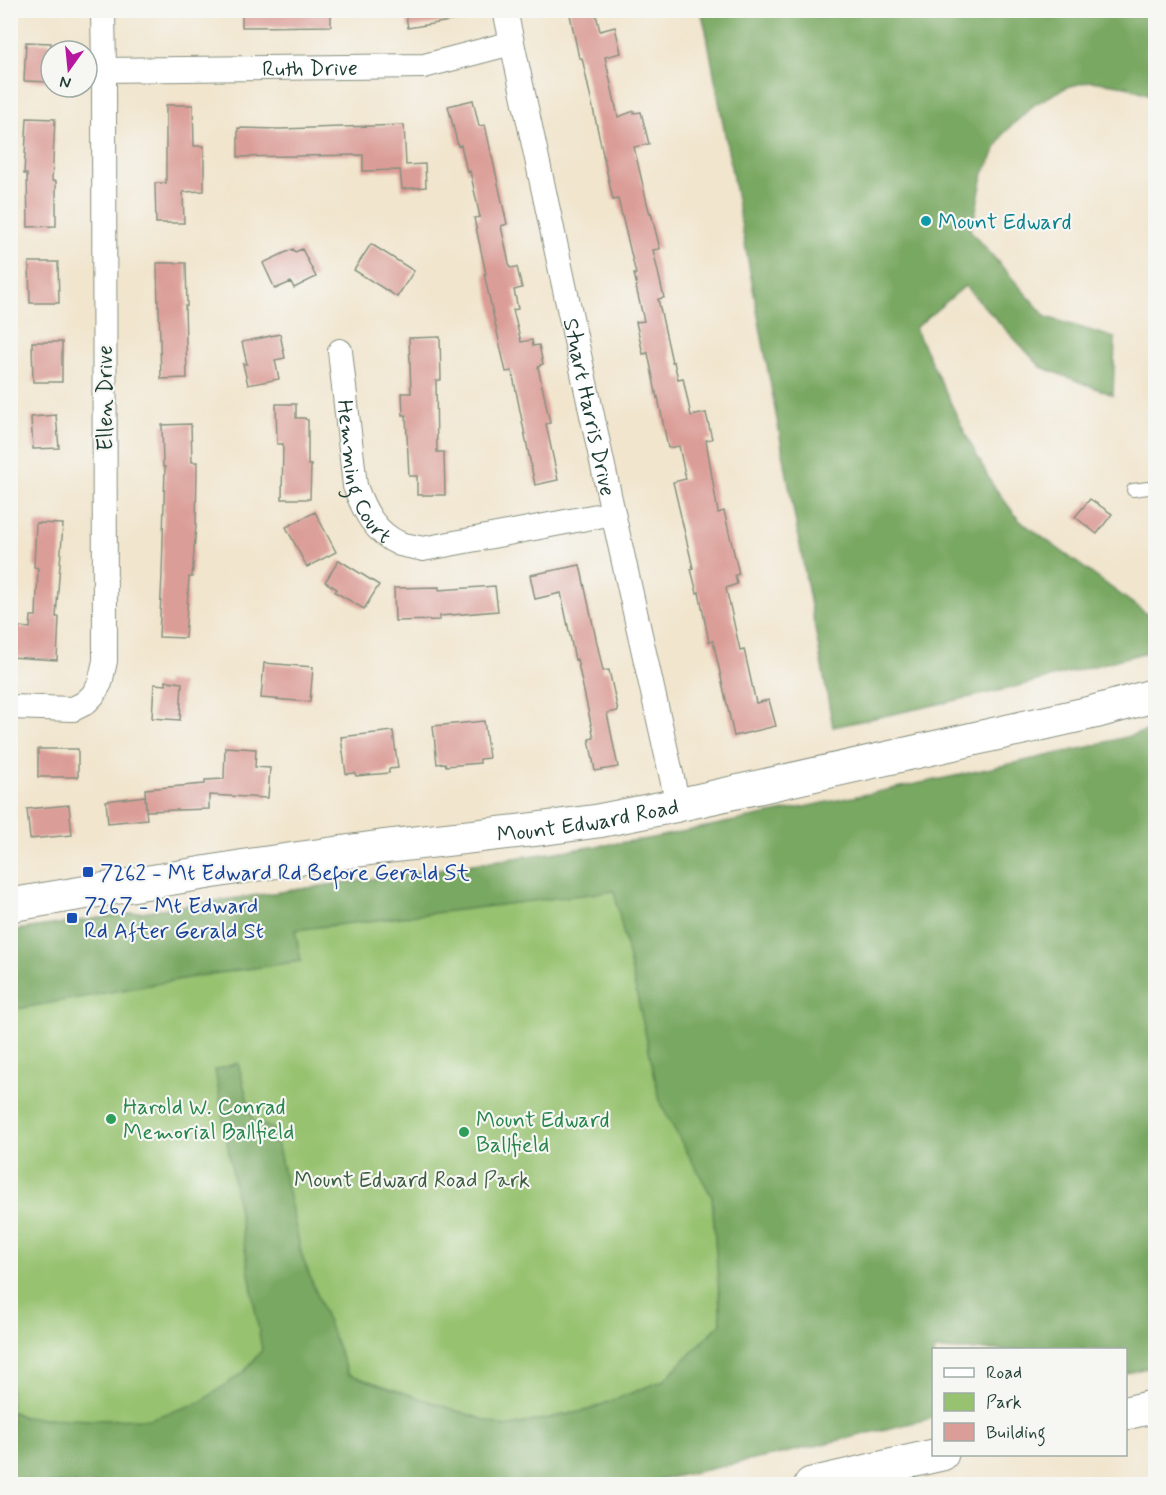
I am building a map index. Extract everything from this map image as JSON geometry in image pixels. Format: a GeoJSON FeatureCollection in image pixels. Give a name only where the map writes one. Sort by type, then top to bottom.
{"type":"FeatureCollection","features":[{"type":"Feature","properties":{"kind":"street","name":"Ellen Drive"},"geometry":{"type":"LineString","coordinates":[[10,707],[73,709],[85,703],[93,695],[100,683],[105,661],[103,10]]}},
{"type":"Feature","properties":{"kind":"street","name":"Stuart Harris Drive"},"geometry":{"type":"LineString","coordinates":[[505,10],[678,805]]}},
{"type":"Feature","properties":{"kind":"street","name":"Ruth Drive"},"geometry":{"type":"LineString","coordinates":[[104,70],[424,66],[512,43]]}},
{"type":"Feature","properties":{"kind":"street","name":"Hemming Court"},"geometry":{"type":"LineString","coordinates":[[340,351],[355,486],[362,507],[372,523],[385,535],[402,544],[423,549],[613,513]]}},
{"type":"Feature","properties":{"kind":"street","name":"Mount Edward Road"},"geometry":{"type":"LineString","coordinates":[[10,905],[262,864],[598,820],[678,805],[1094,712],[1155,695]]}},
{"type":"Feature","properties":{"kind":"street"},"geometry":{"type":"LineString","coordinates":[[1127,1413],[1155,1406]]}},
{"type":"Feature","properties":{"kind":"street"},"geometry":{"type":"LineString","coordinates":[[811,1485],[938,1456]]}},
{"type":"Feature","properties":{"kind":"lane"},"geometry":{"type":"LineString","coordinates":[[1133,490],[1155,487]]}},
{"type":"Feature","properties":{"kind":"green space"},"geometry":{"type":"Polygon","coordinates":[[[701,11],[1155,11],[1155,97],[1126,86],[1091,81],[1067,87],[1035,104],[1004,133],[983,175],[970,230],[1046,317],[1115,338],[1113,395],[1041,367],[965,286],[915,328],[992,484],[1019,520],[1155,620],[1155,650],[1003,690],[833,727],[701,11]]]}},
{"type":"Feature","properties":{"kind":"green space"},"geometry":{"type":"Polygon","coordinates":[[[1155,729],[1155,1366],[1127,1373],[1127,1348],[932,1348],[932,1418],[640,1484],[11,1484],[11,1411],[23,1417],[94,1420],[149,1419],[199,1403],[244,1372],[262,1350],[215,1070],[238,1063],[253,1121],[274,1129],[302,1256],[348,1374],[505,1427],[588,1410],[664,1380],[721,1323],[712,1197],[661,1105],[614,891],[295,930],[301,961],[199,976],[11,1010],[11,931],[647,839],[1088,747],[1155,729]]]}},
{"type":"Feature","properties":{"kind":"green space","name":"Mount Edward Road Park"},"geometry":{"type":"Polygon","coordinates":[[[647,839],[785,1453],[640,1484],[11,1484],[10,931],[647,839]]]}},
{"type":"Feature","properties":{"kind":"building"},"geometry":{"type":"Polygon","coordinates":[[[242,10],[331,10],[331,26],[242,27],[242,10]]]}},
{"type":"Feature","properties":{"kind":"building"},"geometry":{"type":"Polygon","coordinates":[[[405,10],[456,10],[456,20],[408,28],[405,10]]]}},
{"type":"Feature","properties":{"kind":"building"},"geometry":{"type":"Polygon","coordinates":[[[569,10],[595,10],[600,31],[615,27],[621,53],[605,57],[618,117],[634,111],[634,113],[641,112],[649,144],[634,147],[660,249],[653,250],[664,298],[658,299],[672,362],[674,362],[678,379],[683,378],[691,416],[706,413],[712,439],[706,440],[718,513],[724,511],[739,574],[735,575],[737,584],[726,588],[740,650],[744,649],[756,703],[769,700],[776,726],[734,736],[713,641],[709,642],[699,592],[697,593],[691,569],[693,568],[673,482],[686,479],[679,446],[668,448],[648,353],[643,354],[636,322],[644,321],[636,287],[634,274],[636,274],[618,199],[613,200],[582,58],[579,58],[569,10]]]}},
{"type":"Feature","properties":{"kind":"building"},"geometry":{"type":"Polygon","coordinates":[[[26,42],[39,43],[39,82],[24,81],[26,42]]]}},
{"type":"Feature","properties":{"kind":"building"},"geometry":{"type":"Polygon","coordinates":[[[473,100],[479,126],[485,125],[507,224],[501,226],[510,268],[517,267],[522,288],[514,290],[518,309],[513,310],[521,342],[532,340],[533,346],[539,345],[543,364],[538,367],[550,423],[546,424],[558,480],[535,485],[512,371],[506,372],[484,274],[486,274],[474,218],[480,217],[470,171],[467,172],[461,145],[458,146],[448,106],[473,100]]]}},
{"type":"Feature","properties":{"kind":"building"},"geometry":{"type":"Polygon","coordinates":[[[166,105],[193,105],[194,146],[204,146],[204,191],[183,192],[184,223],[156,223],[155,183],[166,183],[166,105]]]}},
{"type":"Feature","properties":{"kind":"building"},"geometry":{"type":"Polygon","coordinates":[[[27,118],[55,119],[52,181],[56,181],[56,226],[28,227],[27,174],[24,174],[27,118]]]}},
{"type":"Feature","properties":{"kind":"building"},"geometry":{"type":"Polygon","coordinates":[[[404,125],[406,165],[425,164],[426,187],[402,189],[400,170],[363,171],[363,155],[238,157],[238,128],[404,125]]]}},
{"type":"Feature","properties":{"kind":"building"},"geometry":{"type":"Polygon","coordinates":[[[371,244],[414,271],[397,297],[354,270],[371,244]]]}},
{"type":"Feature","properties":{"kind":"building"},"geometry":{"type":"Polygon","coordinates":[[[293,249],[295,252],[302,249],[316,277],[294,288],[291,282],[275,289],[263,263],[293,249]]]}},
{"type":"Feature","properties":{"kind":"building"},"geometry":{"type":"Polygon","coordinates":[[[29,262],[58,262],[59,303],[30,303],[29,262]]]}},
{"type":"Feature","properties":{"kind":"building"},"geometry":{"type":"Polygon","coordinates":[[[157,263],[186,263],[187,378],[161,379],[157,263]]]}},
{"type":"Feature","properties":{"kind":"building"},"geometry":{"type":"Polygon","coordinates":[[[280,334],[285,358],[275,360],[279,379],[248,385],[243,364],[247,364],[242,342],[280,334]]]}},
{"type":"Feature","properties":{"kind":"building"},"geometry":{"type":"Polygon","coordinates":[[[440,337],[441,380],[436,381],[437,452],[444,452],[445,495],[417,495],[417,476],[409,476],[406,415],[403,415],[402,393],[411,393],[409,338],[440,337]]]}},
{"type":"Feature","properties":{"kind":"building"},"geometry":{"type":"Polygon","coordinates":[[[32,342],[62,342],[62,382],[33,382],[32,342]]]}},
{"type":"Feature","properties":{"kind":"building"},"geometry":{"type":"Polygon","coordinates":[[[276,404],[296,404],[296,418],[308,420],[308,465],[311,465],[310,499],[282,499],[283,444],[277,444],[276,404]]]}},
{"type":"Feature","properties":{"kind":"building"},"geometry":{"type":"Polygon","coordinates":[[[56,415],[59,448],[33,449],[31,417],[56,415]]]}},
{"type":"Feature","properties":{"kind":"building"},"geometry":{"type":"Polygon","coordinates":[[[191,424],[192,462],[197,462],[196,525],[192,577],[189,577],[185,638],[159,637],[165,467],[163,467],[162,425],[191,424]]]}},
{"type":"Feature","properties":{"kind":"building"},"geometry":{"type":"Polygon","coordinates":[[[1090,499],[1112,514],[1097,534],[1075,517],[1090,499]]]}},
{"type":"Feature","properties":{"kind":"building"},"geometry":{"type":"Polygon","coordinates":[[[315,512],[336,552],[307,567],[286,527],[315,512]]]}},
{"type":"Feature","properties":{"kind":"building"},"geometry":{"type":"Polygon","coordinates":[[[36,523],[63,524],[56,617],[59,617],[57,660],[10,657],[10,626],[30,628],[31,616],[36,616],[38,568],[34,567],[36,523]]]}},
{"type":"Feature","properties":{"kind":"building"},"geometry":{"type":"Polygon","coordinates":[[[339,560],[379,585],[364,609],[335,592],[337,589],[325,582],[339,560]]]}},
{"type":"Feature","properties":{"kind":"building"},"geometry":{"type":"Polygon","coordinates":[[[580,565],[603,671],[609,670],[618,711],[607,713],[618,767],[595,771],[589,739],[594,738],[561,593],[535,599],[530,575],[580,565]]]}},
{"type":"Feature","properties":{"kind":"building"},"geometry":{"type":"Polygon","coordinates":[[[495,586],[498,611],[440,616],[440,620],[395,621],[394,588],[439,587],[439,590],[495,586]]]}},
{"type":"Feature","properties":{"kind":"building"},"geometry":{"type":"Polygon","coordinates":[[[264,663],[313,667],[310,702],[261,698],[264,663]]]}},
{"type":"Feature","properties":{"kind":"building"},"geometry":{"type":"Polygon","coordinates":[[[166,681],[182,683],[180,720],[152,718],[154,684],[166,685],[166,681]]]}},
{"type":"Feature","properties":{"kind":"building"},"geometry":{"type":"Polygon","coordinates":[[[484,721],[489,758],[480,759],[480,763],[446,766],[445,763],[437,764],[433,726],[484,721]]]}},
{"type":"Feature","properties":{"kind":"building"},"geometry":{"type":"Polygon","coordinates":[[[393,731],[398,768],[389,769],[389,773],[356,776],[355,773],[346,774],[341,737],[393,731]]]}},
{"type":"Feature","properties":{"kind":"building"},"geometry":{"type":"Polygon","coordinates":[[[225,747],[256,749],[255,767],[270,768],[268,798],[209,795],[209,809],[146,811],[147,819],[108,823],[106,801],[145,796],[146,810],[145,789],[205,784],[205,780],[224,779],[225,747]]]}},
{"type":"Feature","properties":{"kind":"building"},"geometry":{"type":"Polygon","coordinates":[[[38,749],[78,749],[78,777],[38,777],[38,749]]]}},
{"type":"Feature","properties":{"kind":"building"},"geometry":{"type":"Polygon","coordinates":[[[69,805],[72,835],[30,839],[27,809],[69,805]]]}},
{"type":"Feature","properties":{"kind":"place","name":"Mount Edward"},"geometry":{"type":"Point","coordinates":[926,221]}},
{"type":"Feature","properties":{"kind":"place","name":"7262 - Mt Edward Rd Before Gerald St"},"geometry":{"type":"Point","coordinates":[88,872]}},
{"type":"Feature","properties":{"kind":"place","name":"7267 - Mt Edward Rd After Gerald St"},"geometry":{"type":"Point","coordinates":[72,918]}},
{"type":"Feature","properties":{"kind":"place","name":"Harold W. Conrad Memorial Ballfield"},"geometry":{"type":"Point","coordinates":[111,1119]}},
{"type":"Feature","properties":{"kind":"place","name":"Mount Edward Ballfield"},"geometry":{"type":"Point","coordinates":[464,1132]}}]}
